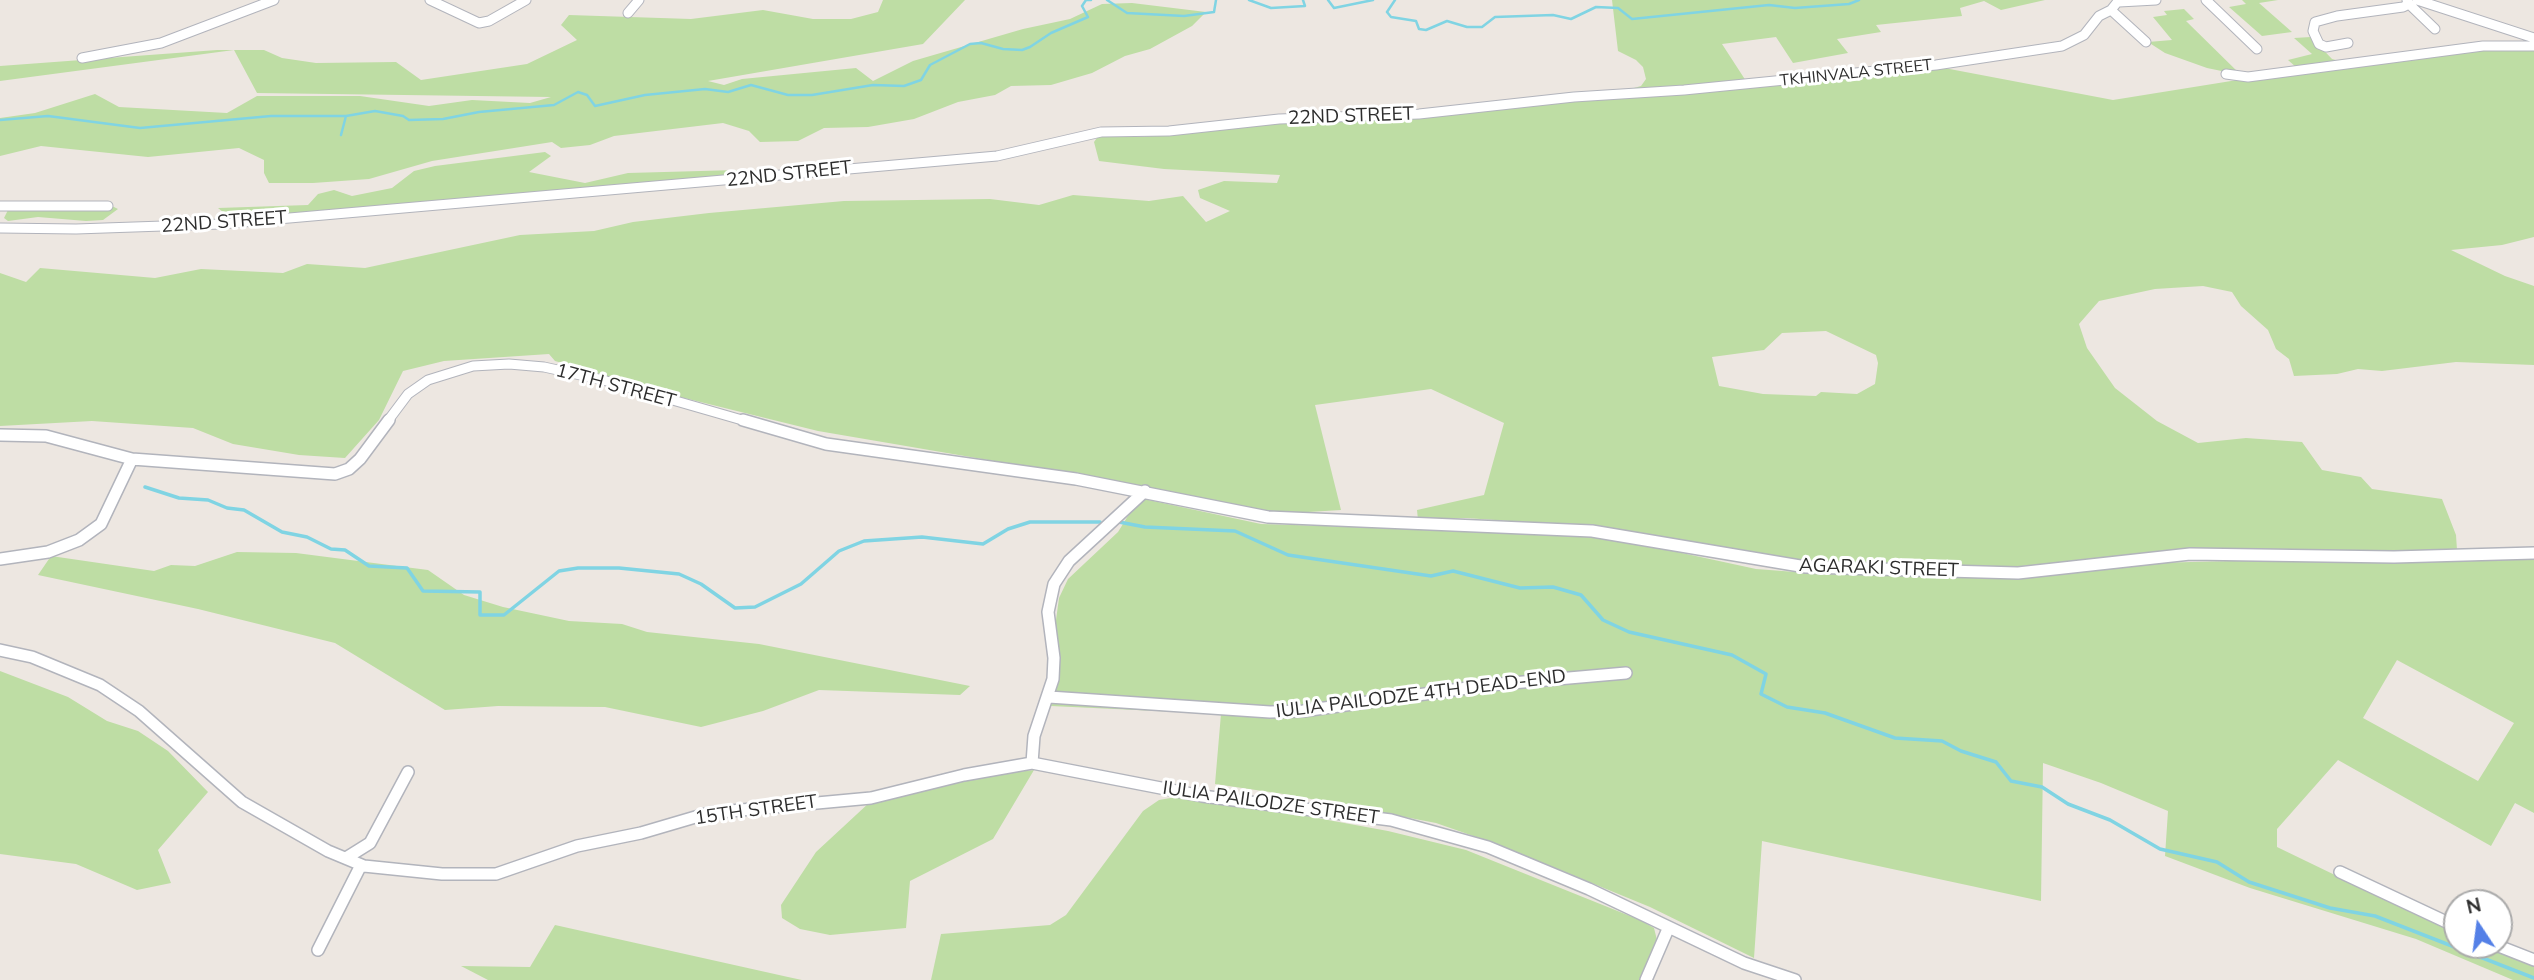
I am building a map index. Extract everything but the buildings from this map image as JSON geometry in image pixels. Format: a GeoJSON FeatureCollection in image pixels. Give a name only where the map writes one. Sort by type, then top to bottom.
{"type":"FeatureCollection","features":[{"type":"Feature","properties":{"kind":"street"},"geometry":{"type":"LineString","coordinates":[[82,58],[161,43],[274,0]]}},
{"type":"Feature","properties":{"kind":"street"},"geometry":{"type":"LineString","coordinates":[[430,0],[479,23],[526,0]]}},
{"type":"Feature","properties":{"kind":"street"},"geometry":{"type":"LineString","coordinates":[[628,13],[639,0]]}},
{"type":"Feature","properties":{"kind":"street"},"geometry":{"type":"LineString","coordinates":[[2119,1],[2155,0]]}},
{"type":"Feature","properties":{"kind":"street"},"geometry":{"type":"LineString","coordinates":[[2206,0],[2258,49]]}},
{"type":"Feature","properties":{"kind":"street","name":"TKHINVALA STREET"},"geometry":{"type":"LineString","coordinates":[[1574,97],[1684,90],[1992,58],[2062,46],[2075,41],[2099,16],[2111,10],[2119,1]]}},
{"type":"Feature","properties":{"kind":"street"},"geometry":{"type":"LineString","coordinates":[[2411,1],[2435,29]]}},
{"type":"Feature","properties":{"kind":"street"},"geometry":{"type":"LineString","coordinates":[[2411,1],[2534,38]]}},
{"type":"Feature","properties":{"kind":"street"},"geometry":{"type":"LineString","coordinates":[[2348,43],[2326,47],[2319,44],[2313,31],[2315,22],[2337,16],[2403,7],[2411,1]]}},
{"type":"Feature","properties":{"kind":"street"},"geometry":{"type":"LineString","coordinates":[[2111,10],[2146,41]]}},
{"type":"Feature","properties":{"kind":"street"},"geometry":{"type":"LineString","coordinates":[[2226,74],[2248,77],[2483,46],[2534,46]]}},
{"type":"Feature","properties":{"kind":"street","name":"22ND STREET"},"geometry":{"type":"LineString","coordinates":[[0,228],[89,229],[221,224],[997,156],[1101,132],[1170,131],[1279,119],[1419,114],[1574,97]]}},
{"type":"Feature","properties":{"kind":"street"},"geometry":{"type":"LineString","coordinates":[[0,206],[108,206]]}},
{"type":"Feature","properties":{"kind":"street","name":"17TH STREET"},"geometry":{"type":"LineString","coordinates":[[0,435],[46,436],[132,459],[335,474],[349,469],[360,459],[408,394],[428,380],[461,368],[509,364],[544,367],[603,380],[826,444],[1145,491]]}},
{"type":"Feature","properties":{"kind":"street"},"geometry":{"type":"LineString","coordinates":[[0,559],[48,552],[79,540],[101,524],[132,459]]}},
{"type":"Feature","properties":{"kind":"street"},"geometry":{"type":"LineString","coordinates":[[1031,763],[1034,736],[1049,698],[1054,658],[1048,612],[1054,584],[1069,561],[1145,491]]}},
{"type":"Feature","properties":{"kind":"street","name":"AGARAKI STREET"},"geometry":{"type":"LineString","coordinates":[[1145,491],[1268,517],[1592,531],[1806,568],[1854,571],[2018,573],[2190,554],[2394,557],[2534,553]]}},
{"type":"Feature","properties":{"kind":"street","name":"15TH STREET"},"geometry":{"type":"LineString","coordinates":[[0,650],[32,657],[100,685],[139,710],[197,765],[242,802],[346,858],[361,864],[442,874],[496,874],[577,846],[641,833],[709,813],[871,798],[964,775],[1031,763]]}},
{"type":"Feature","properties":{"kind":"street","name":"IULIA PAILODZE 4TH DEAD-END"},"geometry":{"type":"LineString","coordinates":[[1049,698],[1270,712],[1303,711],[1489,685],[1626,673]]}},
{"type":"Feature","properties":{"kind":"street","name":"IULIA PAILODZE STREET"},"geometry":{"type":"LineString","coordinates":[[1031,763],[1202,796],[1391,820],[1488,847],[1589,889],[1744,963],[1795,980]]}},
{"type":"Feature","properties":{"kind":"street"},"geometry":{"type":"LineString","coordinates":[[346,858],[370,843],[408,772]]}},
{"type":"Feature","properties":{"kind":"street"},"geometry":{"type":"LineString","coordinates":[[318,950],[361,864]]}},
{"type":"Feature","properties":{"kind":"street"},"geometry":{"type":"LineString","coordinates":[[2340,872],[2443,920]]}},
{"type":"Feature","properties":{"kind":"street"},"geometry":{"type":"LineString","coordinates":[[1646,980],[1668,929]]}},
{"type":"Feature","properties":{"kind":"street"},"geometry":{"type":"LineString","coordinates":[[2513,952],[2534,960]]}},
{"type":"Feature","properties":{"kind":"green space"},"geometry":{"type":"Polygon","coordinates":[[[883,0],[965,0],[923,44],[708,81],[724,85],[742,79],[856,68],[873,81],[913,61],[1023,29],[1070,19],[1102,4],[1132,3],[1206,12],[1192,26],[1150,49],[1125,56],[1092,73],[1051,85],[1011,86],[995,95],[958,102],[914,119],[868,127],[824,128],[798,141],[760,142],[749,131],[723,123],[614,136],[590,145],[561,148],[552,142],[432,161],[369,179],[313,183],[269,183],[264,173],[264,160],[239,148],[148,157],[41,146],[0,156],[0,118],[35,113],[95,94],[119,107],[227,113],[257,96],[360,96],[429,106],[472,100],[530,103],[551,97],[257,93],[234,50],[264,50],[282,58],[316,63],[396,62],[421,80],[527,64],[577,40],[561,25],[569,15],[691,19],[763,10],[813,19],[851,19],[878,12],[883,0]]]}},
{"type":"Feature","properties":{"kind":"green space"},"geometry":{"type":"Polygon","coordinates":[[[1612,0],[2045,0],[2001,10],[1984,1],[1960,8],[1962,16],[1876,25],[1881,32],[1837,39],[1848,53],[1793,63],[1776,37],[1722,44],[1746,81],[1613,94],[1641,86],[1646,79],[1643,67],[1636,60],[1618,51],[1612,0]]]}},
{"type":"Feature","properties":{"kind":"green space"},"geometry":{"type":"Polygon","coordinates":[[[2242,0],[2278,0],[2259,3],[2292,32],[2262,36],[2229,7],[2246,4],[2242,0]]]}},
{"type":"Feature","properties":{"kind":"green space"},"geometry":{"type":"Polygon","coordinates":[[[2184,9],[2194,19],[2186,21],[2241,75],[2207,68],[2165,53],[2148,42],[2172,40],[2153,17],[2167,15],[2164,11],[2184,9]]]}},
{"type":"Feature","properties":{"kind":"green space"},"geometry":{"type":"Polygon","coordinates":[[[2311,37],[2332,59],[2339,61],[2297,68],[2288,60],[2312,54],[2294,38],[2311,37]]]}},
{"type":"Feature","properties":{"kind":"green space"},"geometry":{"type":"Polygon","coordinates":[[[2485,48],[2534,49],[2534,237],[2502,245],[2451,250],[2505,276],[2534,286],[2534,365],[2456,362],[2382,371],[2358,369],[2337,374],[2294,376],[2289,359],[2276,349],[2268,330],[2241,306],[2232,292],[2203,286],[2155,289],[2099,301],[2079,324],[2087,348],[2115,388],[2157,421],[2198,443],[2246,438],[2302,442],[2322,470],[2361,477],[2372,489],[2442,499],[2456,535],[2457,550],[2076,562],[1980,569],[1909,563],[1853,565],[1704,549],[1596,527],[1466,518],[1418,520],[1417,510],[1484,495],[1504,423],[1431,389],[1315,405],[1341,510],[1276,514],[1111,481],[818,431],[672,395],[555,361],[549,354],[444,361],[403,371],[379,420],[345,458],[299,455],[233,444],[193,428],[92,421],[0,426],[0,273],[26,282],[40,268],[155,278],[201,269],[283,273],[307,264],[365,268],[520,235],[594,231],[633,222],[844,201],[990,199],[1039,205],[1073,195],[1149,201],[1183,196],[1206,222],[1230,211],[1200,198],[1198,190],[1224,181],[1277,183],[1280,175],[1164,169],[1099,161],[1094,142],[1099,135],[1141,137],[1294,122],[1417,119],[1569,100],[1683,94],[1939,67],[2113,100],[2312,68],[2485,48]],[[1826,331],[1782,333],[1764,350],[1712,357],[1719,386],[1763,394],[1816,396],[1821,392],[1857,394],[1875,384],[1878,363],[1876,355],[1826,331]]]}},
{"type":"Feature","properties":{"kind":"green space"},"geometry":{"type":"Polygon","coordinates":[[[234,50],[0,81],[0,66],[234,50]]]}},
{"type":"Feature","properties":{"kind":"green space"},"geometry":{"type":"Polygon","coordinates":[[[545,152],[551,156],[529,172],[585,183],[628,173],[737,170],[745,174],[251,218],[229,217],[218,208],[308,205],[318,194],[334,190],[352,196],[392,188],[414,171],[435,166],[545,152]]]}},
{"type":"Feature","properties":{"kind":"green space"},"geometry":{"type":"Polygon","coordinates":[[[112,206],[118,209],[103,220],[38,217],[8,221],[4,218],[8,210],[112,206]]]}},
{"type":"Feature","properties":{"kind":"green space"},"geometry":{"type":"Polygon","coordinates":[[[1139,498],[1261,524],[1594,534],[1756,569],[1822,574],[2019,579],[2154,563],[2267,560],[2393,563],[2534,557],[2534,813],[2515,803],[2491,846],[2338,760],[2277,829],[2277,847],[2443,927],[2443,950],[2416,939],[2250,888],[2165,856],[2168,811],[2101,783],[2043,763],[2041,901],[1762,841],[1754,958],[1650,907],[1499,845],[1436,823],[1290,795],[1215,784],[1221,714],[1051,706],[1056,679],[1056,620],[1059,598],[1068,579],[1118,532],[1139,498]],[[2397,660],[2363,718],[2478,781],[2514,723],[2397,660]]]}},
{"type":"Feature","properties":{"kind":"green space"},"geometry":{"type":"Polygon","coordinates":[[[237,552],[296,553],[428,570],[464,595],[503,607],[569,621],[622,624],[647,632],[759,644],[970,686],[960,695],[819,690],[763,711],[701,727],[605,707],[498,706],[445,710],[335,643],[198,609],[38,575],[51,556],[154,571],[171,565],[195,566],[237,552]]]}},
{"type":"Feature","properties":{"kind":"green space"},"geometry":{"type":"Polygon","coordinates":[[[0,671],[68,697],[107,721],[138,731],[168,751],[208,792],[158,850],[171,883],[137,890],[76,864],[0,854],[0,671]]]}},
{"type":"Feature","properties":{"kind":"green space"},"geometry":{"type":"Polygon","coordinates":[[[1034,770],[993,839],[910,881],[906,928],[830,935],[800,929],[782,918],[781,905],[816,852],[870,802],[981,776],[1034,770]]]}},
{"type":"Feature","properties":{"kind":"green space"},"geometry":{"type":"Polygon","coordinates":[[[1176,797],[1279,811],[1388,831],[1466,850],[1640,920],[1654,928],[1657,940],[1639,980],[931,980],[941,934],[1050,925],[1066,915],[1143,811],[1159,800],[1176,797]]]}},
{"type":"Feature","properties":{"kind":"green space"},"geometry":{"type":"Polygon","coordinates":[[[555,925],[802,980],[488,980],[461,966],[530,967],[555,925]]]}},
{"type":"Feature","properties":{"kind":"green space"},"geometry":{"type":"Polygon","coordinates":[[[2513,958],[2534,966],[2534,980],[2513,980],[2463,959],[2513,958]]]}},
{"type":"Feature","properties":{"kind":"waterway"},"geometry":{"type":"LineString","coordinates":[[346,116],[375,111],[403,116],[409,120],[443,119],[479,112],[554,105],[578,92],[587,95],[595,106],[645,95],[705,89],[728,92],[751,85],[788,95],[812,95],[873,85],[904,86],[921,80],[930,65],[970,44],[981,43],[1003,49],[1022,50],[1030,47],[1051,33],[1088,17],[1082,6],[1086,0],[1091,0]]}},
{"type":"Feature","properties":{"kind":"waterway"},"geometry":{"type":"LineString","coordinates":[[1107,0],[1127,13],[1184,16],[1214,12],[1216,0]]}},
{"type":"Feature","properties":{"kind":"waterway"},"geometry":{"type":"LineString","coordinates":[[1249,0],[1271,8],[1305,6],[1303,0]]}},
{"type":"Feature","properties":{"kind":"waterway"},"geometry":{"type":"LineString","coordinates":[[1328,0],[1334,8],[1373,0]]}},
{"type":"Feature","properties":{"kind":"waterway"},"geometry":{"type":"LineString","coordinates":[[1395,0],[1387,12],[1391,17],[1416,21],[1419,29],[1426,30],[1447,21],[1467,27],[1482,27],[1495,17],[1553,15],[1571,19],[1596,7],[1618,8],[1632,19],[1769,5],[1795,8],[1849,4],[1859,0]]}},
{"type":"Feature","properties":{"kind":"waterway"},"geometry":{"type":"LineString","coordinates":[[0,120],[48,116],[140,128],[271,116],[346,116]]}},
{"type":"Feature","properties":{"kind":"waterway"},"geometry":{"type":"LineString","coordinates":[[341,135],[346,116]]}},
{"type":"Feature","properties":{"kind":"waterway"},"geometry":{"type":"LineString","coordinates":[[145,487],[179,498],[208,500],[227,508],[244,510],[282,532],[307,537],[331,549],[345,550],[369,566],[407,568],[423,591],[480,592],[480,615],[504,615],[559,571],[578,568],[619,568],[679,574],[701,584],[735,608],[755,607],[801,584],[839,551],[864,541],[922,537],[983,544],[1008,529],[1030,522],[1100,522]]}},
{"type":"Feature","properties":{"kind":"waterway"},"geometry":{"type":"LineString","coordinates":[[1119,522],[1145,527],[1235,531],[1288,555],[1431,576],[1453,571],[1520,588],[1553,587],[1581,595],[1603,620],[1629,632],[1732,655],[1766,674],[1761,694],[1787,707],[1825,713],[1895,738],[1942,741],[1961,751],[1996,762],[2011,781],[2042,787],[2068,804],[2110,820],[2160,849],[2217,862],[2249,882],[2330,908],[2375,916],[2534,978]]}}]}
